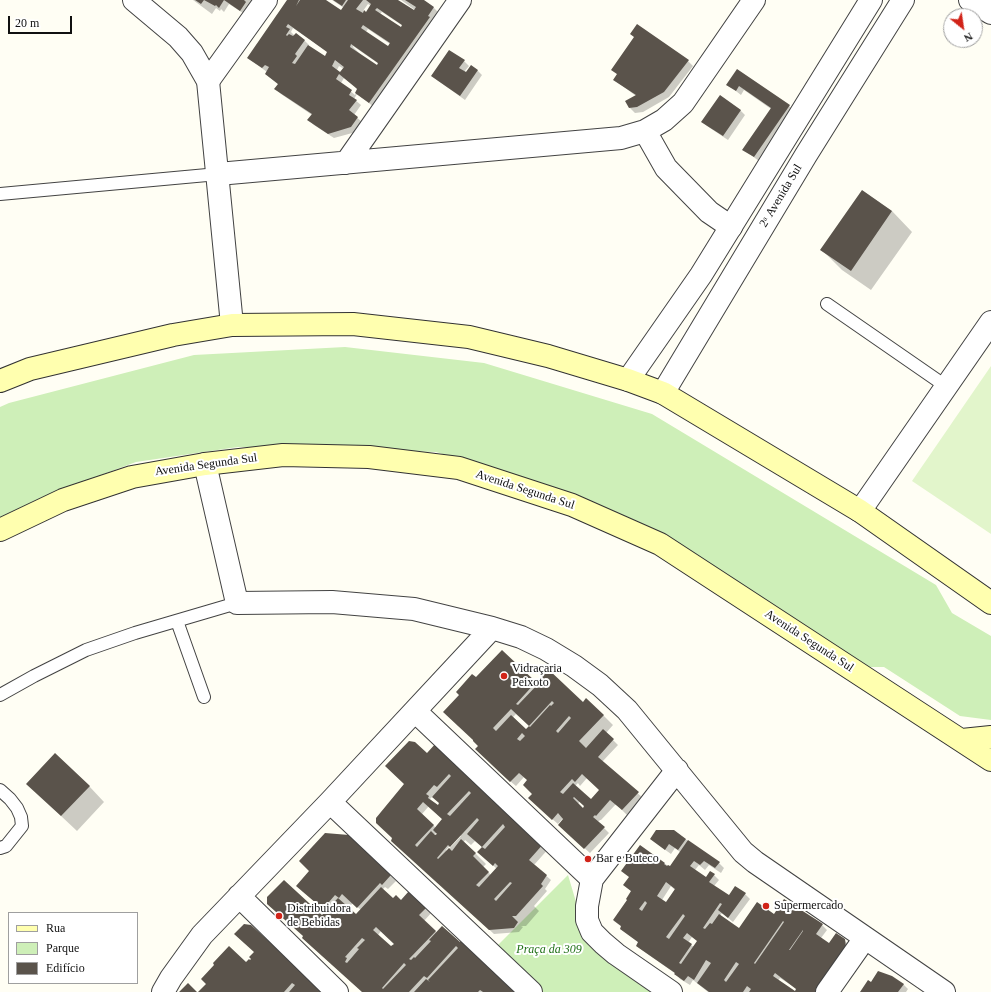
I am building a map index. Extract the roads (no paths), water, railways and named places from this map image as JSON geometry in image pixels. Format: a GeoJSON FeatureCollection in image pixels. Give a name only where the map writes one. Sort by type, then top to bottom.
{"type":"FeatureCollection","features":[{"type":"Feature","properties":{"kind":"main road"},"geometry":{"type":"LineString","coordinates":[[0,381],[37,368],[173,335],[232,325],[353,324],[469,337],[548,356],[628,380],[663,393],[860,511],[991,603]]}},
{"type":"Feature","properties":{"kind":"main road","name":"Avenida Segunda Sul"},"geometry":{"type":"LineString","coordinates":[[0,530],[63,500],[132,477],[205,464],[283,455],[369,457],[459,468],[572,504],[660,544],[991,760]]}},
{"type":"Feature","properties":{"kind":"main road"},"geometry":{"type":"LineString","coordinates":[[962,740],[991,737]]}},
{"type":"Feature","properties":{"kind":"street"},"geometry":{"type":"LineString","coordinates":[[134,0],[178,37],[192,53],[208,81],[232,325]]}},
{"type":"Feature","properties":{"kind":"street"},"geometry":{"type":"LineString","coordinates":[[208,81],[266,0]]}},
{"type":"Feature","properties":{"kind":"street"},"geometry":{"type":"LineString","coordinates":[[346,162],[460,0]]}},
{"type":"Feature","properties":{"kind":"street"},"geometry":{"type":"LineString","coordinates":[[218,174],[621,138],[645,131],[664,120],[683,103],[754,0]]}},
{"type":"Feature","properties":{"kind":"street"},"geometry":{"type":"LineString","coordinates":[[628,380],[701,275],[871,0]]}},
{"type":"Feature","properties":{"kind":"street","name":"2ᵃ Avenida Sul"},"geometry":{"type":"LineString","coordinates":[[663,393],[754,240],[903,0]]}},
{"type":"Feature","properties":{"kind":"street"},"geometry":{"type":"LineString","coordinates":[[970,0],[991,13]]}},
{"type":"Feature","properties":{"kind":"street"},"geometry":{"type":"LineString","coordinates":[[645,131],[666,168],[709,212],[731,228]]}},
{"type":"Feature","properties":{"kind":"street"},"geometry":{"type":"LineString","coordinates":[[860,511],[991,322]]}},
{"type":"Feature","properties":{"kind":"street"},"geometry":{"type":"LineString","coordinates":[[205,464],[237,603],[332,602],[414,609],[521,636],[574,666],[600,685],[627,710],[678,770],[743,852],[755,862],[944,992]]}},
{"type":"Feature","properties":{"kind":"street"},"geometry":{"type":"LineString","coordinates":[[164,992],[171,978],[202,935],[416,712],[492,628]]}},
{"type":"Feature","properties":{"kind":"street"},"geometry":{"type":"LineString","coordinates":[[416,712],[592,879]]}},
{"type":"Feature","properties":{"kind":"street"},"geometry":{"type":"LineString","coordinates":[[671,992],[616,954],[592,932],[587,920],[587,906],[592,879],[678,770]]}},
{"type":"Feature","properties":{"kind":"street"},"geometry":{"type":"LineString","coordinates":[[330,802],[531,992]]}},
{"type":"Feature","properties":{"kind":"street"},"geometry":{"type":"LineString","coordinates":[[239,896],[337,992]]}},
{"type":"Feature","properties":{"kind":"street"},"geometry":{"type":"LineString","coordinates":[[827,992],[865,938]]}},
{"type":"Feature","properties":{"kind":"lane"},"geometry":{"type":"LineString","coordinates":[[0,194],[218,174]]}},
{"type":"Feature","properties":{"kind":"lane"},"geometry":{"type":"LineString","coordinates":[[827,304],[947,386]]}},
{"type":"Feature","properties":{"kind":"lane"},"geometry":{"type":"LineString","coordinates":[[0,695],[86,650],[135,633],[237,603]]}},
{"type":"Feature","properties":{"kind":"lane"},"geometry":{"type":"LineString","coordinates":[[177,621],[204,697]]}},
{"type":"Feature","properties":{"kind":"lane"},"geometry":{"type":"LineString","coordinates":[[0,790],[10,798],[17,808],[21,817],[22,826],[6,846],[0,848]]}},
{"type":"Feature","properties":{"kind":"place","name":"Vidraçaria Peixoto"},"geometry":{"type":"Point","coordinates":[504,676]}},
{"type":"Feature","properties":{"kind":"place","name":"Bar e Buteco"},"geometry":{"type":"Point","coordinates":[588,859]}},
{"type":"Feature","properties":{"kind":"place","name":"Supermercado"},"geometry":{"type":"Point","coordinates":[766,906]}},
{"type":"Feature","properties":{"kind":"place","name":"Distribuidora de Bebidas"},"geometry":{"type":"Point","coordinates":[279,916]}},
{"type":"Feature","properties":{"kind":"park label","name":"Praça da 309"},"geometry":{"type":"Point","coordinates":[549,950]}}]}
